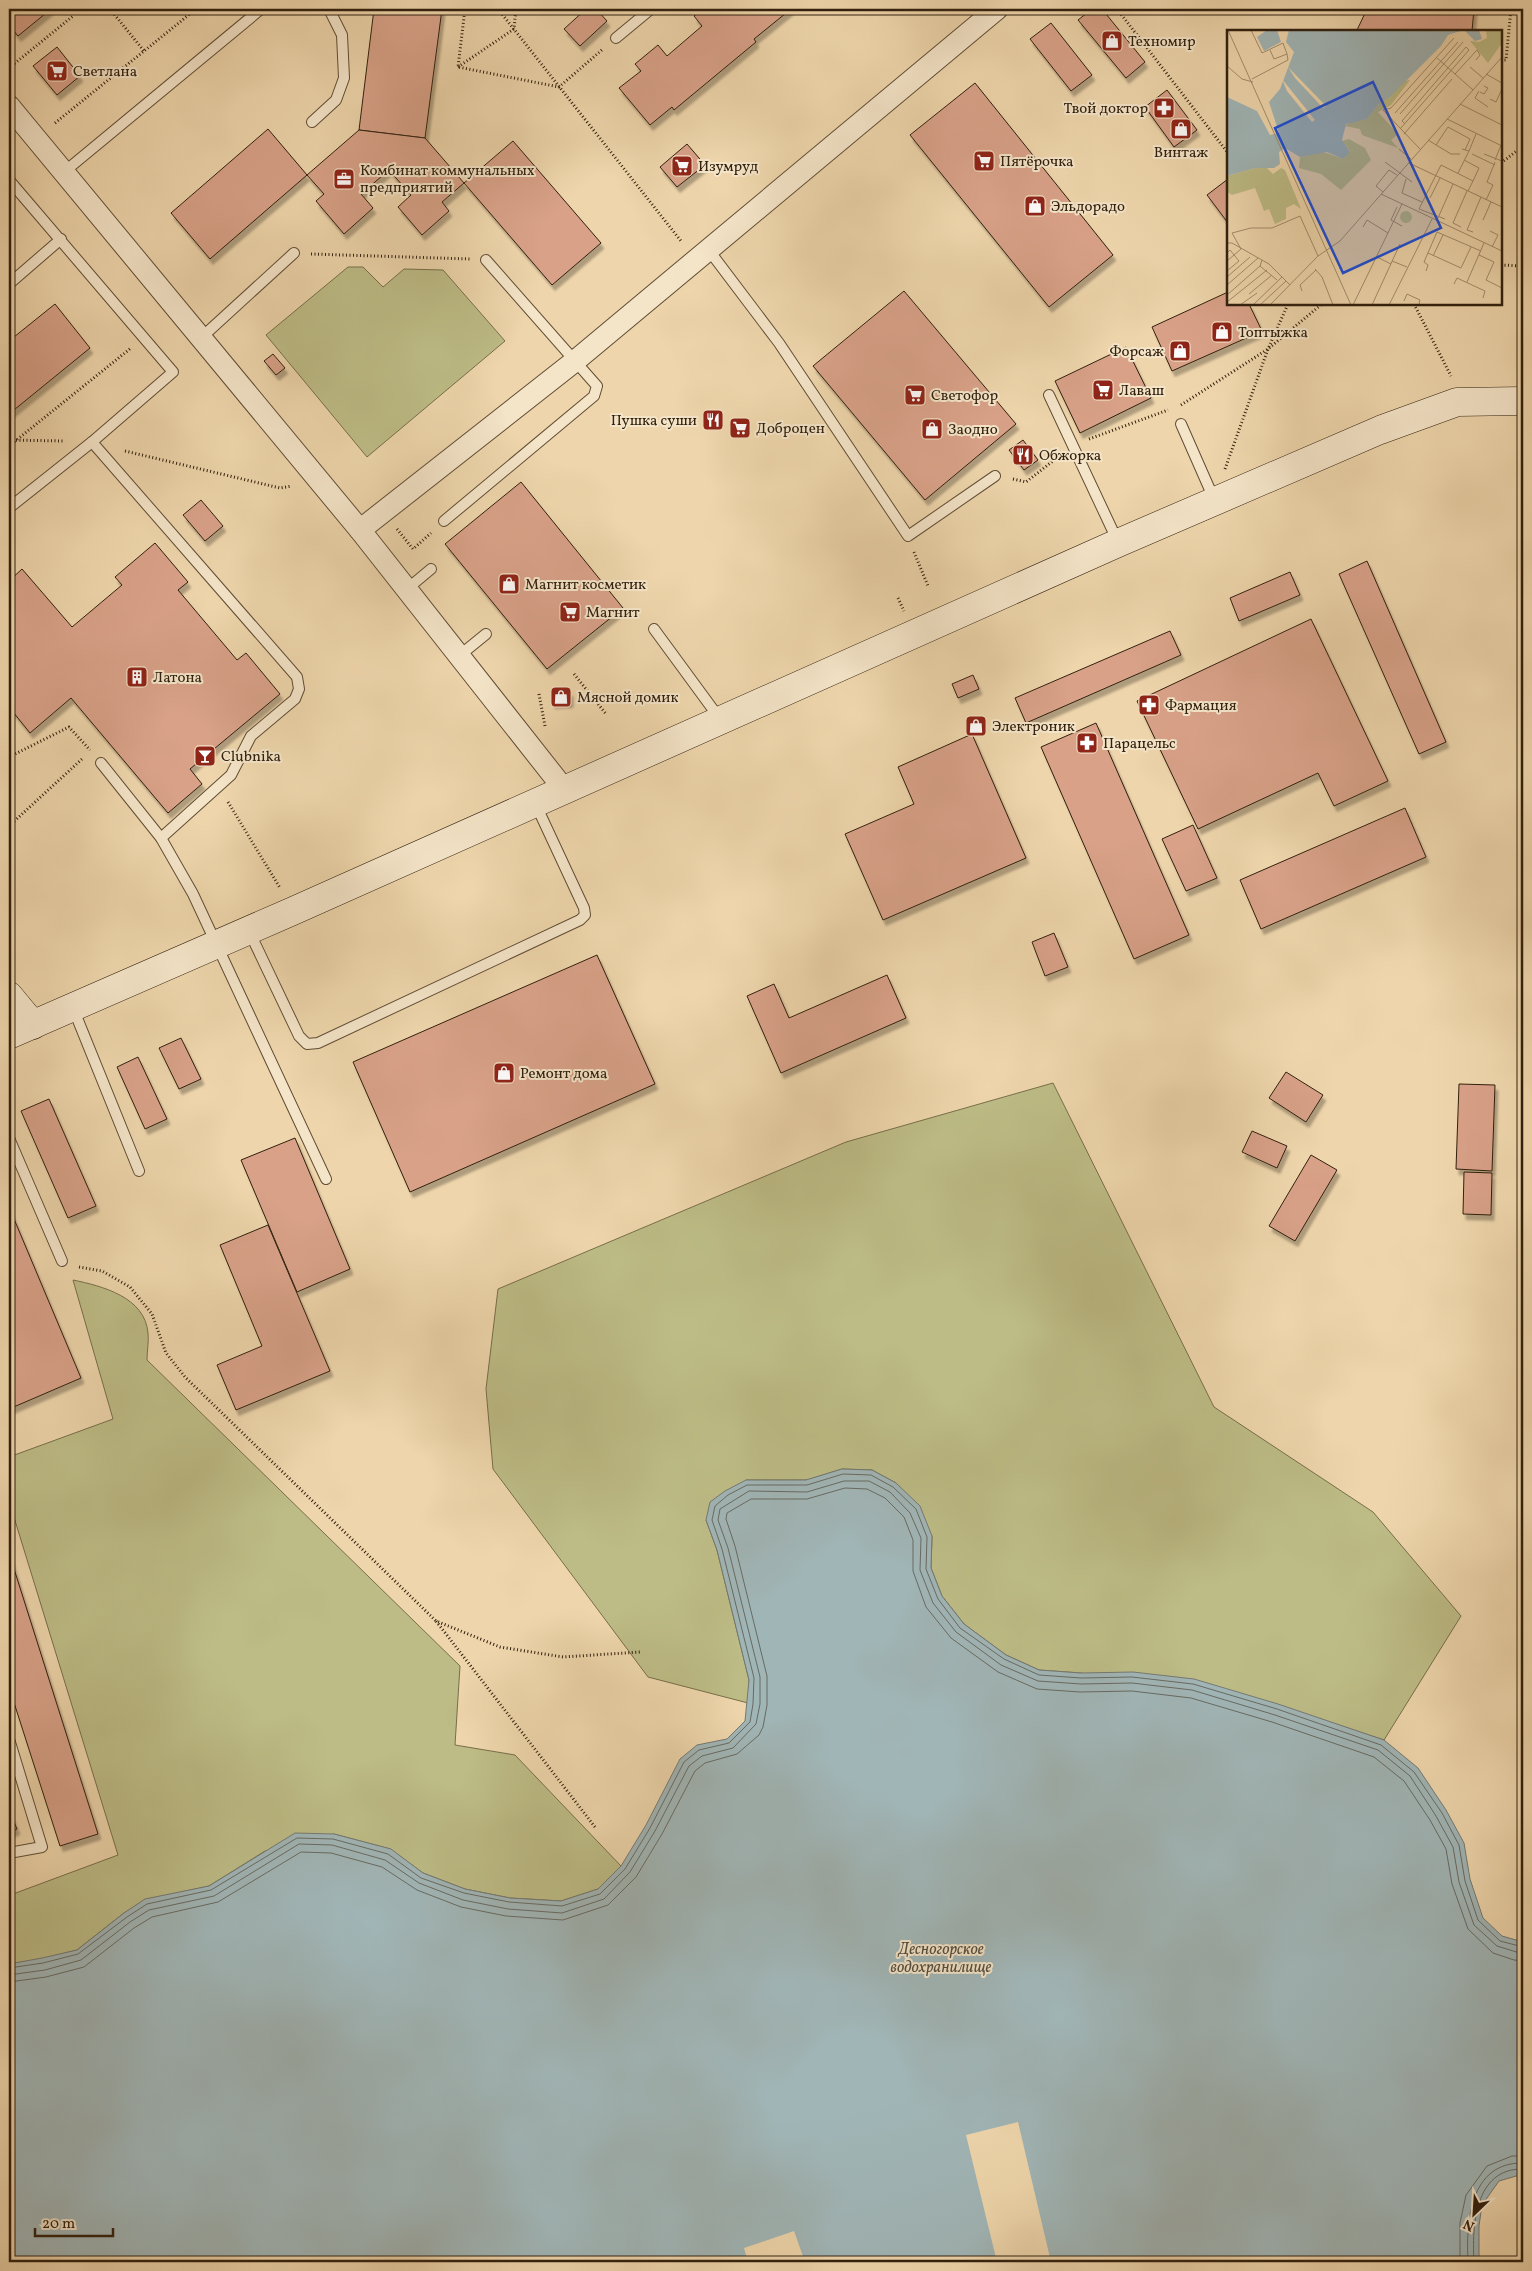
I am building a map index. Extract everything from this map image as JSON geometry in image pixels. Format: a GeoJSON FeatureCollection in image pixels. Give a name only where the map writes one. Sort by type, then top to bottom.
{"type":"FeatureCollection","features":[{"type":"Feature","properties":{"kind":"street"},"geometry":{"type":"LineString","coordinates":[[360,530],[575,361],[997,9]]}},
{"type":"Feature","properties":{"kind":"street"},"geometry":{"type":"LineString","coordinates":[[9,106],[360,530],[564,789]]}},
{"type":"Feature","properties":{"kind":"street"},"geometry":{"type":"LineString","coordinates":[[9,996],[21,1030],[1215,500],[1380,430],[1457,402],[1523,400]]}},
{"type":"Feature","properties":{"kind":"lane"},"geometry":{"type":"LineString","coordinates":[[64,172],[261,9]]}},
{"type":"Feature","properties":{"kind":"lane"},"geometry":{"type":"LineString","coordinates":[[312,122],[336,100],[344,78],[342,35],[330,9]]}},
{"type":"Feature","properties":{"kind":"lane"},"geometry":{"type":"LineString","coordinates":[[616,38],[651,9]]}},
{"type":"Feature","properties":{"kind":"lane"},"geometry":{"type":"LineString","coordinates":[[9,180],[173,372],[92,442],[9,508]]}},
{"type":"Feature","properties":{"kind":"lane"},"geometry":{"type":"LineString","coordinates":[[9,284],[61,239]]}},
{"type":"Feature","properties":{"kind":"lane"},"geometry":{"type":"LineString","coordinates":[[708,249],[779,343],[908,536],[995,476]]}},
{"type":"Feature","properties":{"kind":"lane"},"geometry":{"type":"LineString","coordinates":[[201,338],[294,253]]}},
{"type":"Feature","properties":{"kind":"lane"},"geometry":{"type":"LineString","coordinates":[[444,521],[594,396],[596,386],[486,260]]}},
{"type":"Feature","properties":{"kind":"lane"},"geometry":{"type":"LineString","coordinates":[[1049,395],[1118,543]]}},
{"type":"Feature","properties":{"kind":"lane"},"geometry":{"type":"LineString","coordinates":[[1181,424],[1215,500]]}},
{"type":"Feature","properties":{"kind":"lane"},"geometry":{"type":"LineString","coordinates":[[92,442],[297,677],[299,689],[295,699],[251,736],[231,775],[161,838]]}},
{"type":"Feature","properties":{"kind":"lane"},"geometry":{"type":"LineString","coordinates":[[406,589],[430,569]]}},
{"type":"Feature","properties":{"kind":"lane"},"geometry":{"type":"LineString","coordinates":[[654,629],[720,720]]}},
{"type":"Feature","properties":{"kind":"lane"},"geometry":{"type":"LineString","coordinates":[[459,656],[486,634]]}},
{"type":"Feature","properties":{"kind":"lane"},"geometry":{"type":"LineString","coordinates":[[101,762],[161,838],[192,894],[326,1179]]}},
{"type":"Feature","properties":{"kind":"lane"},"geometry":{"type":"LineString","coordinates":[[248,930],[298,1036],[307,1044],[318,1043],[580,920],[585,915],[584,908],[534,802]]}},
{"type":"Feature","properties":{"kind":"lane"},"geometry":{"type":"LineString","coordinates":[[73,1007],[140,1171]]}},
{"type":"Feature","properties":{"kind":"lane"},"geometry":{"type":"LineString","coordinates":[[9,1138],[62,1261]]}},
{"type":"Feature","properties":{"kind":"lane"},"geometry":{"type":"LineString","coordinates":[[9,1739],[42,1847],[9,1853]]}},
{"type":"Feature","properties":{"kind":"path"},"geometry":{"type":"LineString","coordinates":[[9,68],[73,16],[73,9]]}},
{"type":"Feature","properties":{"kind":"path"},"geometry":{"type":"LineString","coordinates":[[110,9],[144,51]]}},
{"type":"Feature","properties":{"kind":"path"},"geometry":{"type":"LineString","coordinates":[[55,123],[196,9]]}},
{"type":"Feature","properties":{"kind":"path"},"geometry":{"type":"LineString","coordinates":[[458,67],[465,9]]}},
{"type":"Feature","properties":{"kind":"path"},"geometry":{"type":"LineString","coordinates":[[498,9],[683,244]]}},
{"type":"Feature","properties":{"kind":"path"},"geometry":{"type":"LineString","coordinates":[[514,29],[516,9]]}},
{"type":"Feature","properties":{"kind":"path"},"geometry":{"type":"LineString","coordinates":[[1117,9],[1227,152]]}},
{"type":"Feature","properties":{"kind":"path"},"geometry":{"type":"LineString","coordinates":[[1502,60],[1506,60],[1511,9]]}},
{"type":"Feature","properties":{"kind":"path"},"geometry":{"type":"LineString","coordinates":[[458,67],[514,29]]}},
{"type":"Feature","properties":{"kind":"path"},"geometry":{"type":"LineString","coordinates":[[559,86],[616,38]]}},
{"type":"Feature","properties":{"kind":"path"},"geometry":{"type":"LineString","coordinates":[[458,67],[559,86]]}},
{"type":"Feature","properties":{"kind":"path"},"geometry":{"type":"LineString","coordinates":[[1502,162],[1523,146]]}},
{"type":"Feature","properties":{"kind":"path"},"geometry":{"type":"LineString","coordinates":[[294,253],[486,260]]}},
{"type":"Feature","properties":{"kind":"path"},"geometry":{"type":"LineString","coordinates":[[1502,265],[1523,266]]}},
{"type":"Feature","properties":{"kind":"path"},"geometry":{"type":"LineString","coordinates":[[1227,474],[1225,468],[1268,349],[1288,305]]}},
{"type":"Feature","properties":{"kind":"path"},"geometry":{"type":"LineString","coordinates":[[995,476],[1026,482],[1073,446],[1188,402],[1268,349],[1321,305]]}},
{"type":"Feature","properties":{"kind":"path"},"geometry":{"type":"LineString","coordinates":[[1415,305],[1451,376]]}},
{"type":"Feature","properties":{"kind":"path"},"geometry":{"type":"LineString","coordinates":[[9,446],[144,338]]}},
{"type":"Feature","properties":{"kind":"path"},"geometry":{"type":"LineString","coordinates":[[9,440],[92,442],[208,472],[280,488]]}},
{"type":"Feature","properties":{"kind":"path"},"geometry":{"type":"LineString","coordinates":[[394,527],[413,549],[444,521]]}},
{"type":"Feature","properties":{"kind":"path"},"geometry":{"type":"LineString","coordinates":[[908,536],[928,586]]}},
{"type":"Feature","properties":{"kind":"path"},"geometry":{"type":"LineString","coordinates":[[898,598],[906,616]]}},
{"type":"Feature","properties":{"kind":"path"},"geometry":{"type":"LineString","coordinates":[[574,674],[606,714]]}},
{"type":"Feature","properties":{"kind":"path"},"geometry":{"type":"LineString","coordinates":[[539,694],[546,729]]}},
{"type":"Feature","properties":{"kind":"path"},"geometry":{"type":"LineString","coordinates":[[9,755],[69,727],[101,762]]}},
{"type":"Feature","properties":{"kind":"path"},"geometry":{"type":"LineString","coordinates":[[9,826],[91,751]]}},
{"type":"Feature","properties":{"kind":"path"},"geometry":{"type":"LineString","coordinates":[[218,786],[283,893]]}},
{"type":"Feature","properties":{"kind":"path"},"geometry":{"type":"LineString","coordinates":[[62,1261],[79,1268],[102,1271],[130,1287],[152,1314],[166,1353],[185,1377],[436,1622],[595,1827]]}},
{"type":"Feature","properties":{"kind":"path"},"geometry":{"type":"LineString","coordinates":[[436,1622],[500,1647],[563,1657],[640,1652]]}},
{"type":"Feature","properties":{"kind":"shaded area"},"geometry":{"type":"Polygon","coordinates":[[[348,267],[363,267],[383,287],[404,269],[443,270],[505,341],[367,457],[266,335],[348,267]]]}},
{"type":"Feature","properties":{"kind":"shaded area"},"geometry":{"type":"Polygon","coordinates":[[[1053,1083],[1214,1407],[1373,1512],[1461,1616],[1384,1740],[1335,1724],[1081,1673],[1039,1670],[1006,1655],[964,1624],[942,1596],[931,1568],[932,1536],[896,1483],[872,1470],[842,1469],[807,1480],[746,1480],[706,1520],[717,1550],[749,1680],[748,1703],[648,1677],[493,1469],[486,1389],[498,1289],[846,1142],[1053,1083]]]}},
{"type":"Feature","properties":{"kind":"shaded area"},"geometry":{"type":"Polygon","coordinates":[[[73,1280],[109,1290],[131,1302],[139,1310],[145,1321],[148,1333],[147,1360],[460,1666],[455,1745],[515,1755],[621,1866],[598,1889],[561,1901],[510,1898],[465,1889],[423,1873],[390,1849],[334,1834],[265,1851],[209,1886],[145,1900],[124,1913],[77,1950],[42,1959],[9,1964],[9,1893],[13,1894],[118,1855],[9,1501],[9,1457],[113,1419],[73,1280]]]}},
{"type":"Feature","properties":{"kind":"water","name":"Десногорское водохранилище"},"geometry":{"type":"Polygon","coordinates":[[[842,1469],[872,1470],[896,1483],[920,1506],[932,1536],[931,1568],[942,1596],[964,1624],[1006,1655],[1039,1670],[1081,1673],[1133,1672],[1194,1679],[1278,1704],[1384,1740],[1418,1768],[1446,1810],[1464,1843],[1470,1879],[1483,1918],[1502,1936],[1523,1942],[1523,2174],[1499,2181],[1482,2205],[1479,2226],[1479,2262],[9,2262],[9,1964],[77,1950],[145,1899],[209,1886],[295,1833],[334,1834],[391,1849],[423,1873],[465,1889],[510,1898],[561,1901],[598,1889],[621,1866],[646,1825],[680,1759],[697,1745],[727,1739],[745,1721],[749,1680],[717,1550],[706,1520],[710,1502],[725,1491],[746,1480],[806,1480],[842,1469]]]}},
{"type":"Feature","properties":{"kind":"pier"},"geometry":{"type":"Polygon","coordinates":[[[1018,2122],[1051,2262],[997,2262],[966,2135],[1018,2122]]]}},
{"type":"Feature","properties":{"kind":"pier"},"geometry":{"type":"Polygon","coordinates":[[[794,2231],[805,2262],[748,2262],[744,2248],[794,2231]]]}},
{"type":"Feature","properties":{"kind":"building"},"geometry":{"type":"Polygon","coordinates":[[[9,9],[51,9],[18,36],[9,25],[9,9]]]}},
{"type":"Feature","properties":{"kind":"building"},"geometry":{"type":"Polygon","coordinates":[[[374,9],[442,9],[425,138],[359,130],[374,9]]]}},
{"type":"Feature","properties":{"kind":"building"},"geometry":{"type":"Polygon","coordinates":[[[586,9],[596,9],[607,21],[580,46],[564,29],[586,9]]]}},
{"type":"Feature","properties":{"kind":"building"},"geometry":{"type":"Polygon","coordinates":[[[703,9],[791,9],[754,39],[756,42],[674,110],[672,107],[650,125],[619,88],[641,71],[635,64],[658,45],[667,56],[702,26],[694,16],[703,9]]]}},
{"type":"Feature","properties":{"kind":"building","name":"Техномир"},"geometry":{"type":"Polygon","coordinates":[[[1092,9],[1102,9],[1145,62],[1126,78],[1078,20],[1092,9]]]}},
{"type":"Feature","properties":{"kind":"building"},"geometry":{"type":"Polygon","coordinates":[[[1367,9],[1474,9],[1472,30],[1357,30],[1367,9]]]}},
{"type":"Feature","properties":{"kind":"building"},"geometry":{"type":"Polygon","coordinates":[[[1051,23],[1092,75],[1071,91],[1030,39],[1051,23]]]}},
{"type":"Feature","properties":{"kind":"building","name":"Светлана"},"geometry":{"type":"Polygon","coordinates":[[[57,47],[80,76],[57,95],[33,66],[57,47]]]}},
{"type":"Feature","properties":{"kind":"building"},"geometry":{"type":"Polygon","coordinates":[[[975,83],[1113,255],[1049,307],[910,135],[975,83]]]}},
{"type":"Feature","properties":{"kind":"building"},"geometry":{"type":"Polygon","coordinates":[[[1167,90],[1197,130],[1174,147],[1145,107],[1167,90]]]}},
{"type":"Feature","properties":{"kind":"building"},"geometry":{"type":"Polygon","coordinates":[[[268,129],[307,175],[210,259],[171,213],[268,129]]]}},
{"type":"Feature","properties":{"kind":"building","name":"Комбинат коммунальных предприятий"},"geometry":{"type":"Polygon","coordinates":[[[359,130],[425,138],[464,183],[442,202],[449,211],[422,235],[398,207],[411,195],[389,170],[361,194],[373,208],[344,234],[316,201],[324,194],[307,175],[359,130]]]}},
{"type":"Feature","properties":{"kind":"building"},"geometry":{"type":"Polygon","coordinates":[[[513,141],[601,243],[552,285],[464,183],[513,141]]]}},
{"type":"Feature","properties":{"kind":"building","name":"Изумруд"},"geometry":{"type":"Polygon","coordinates":[[[687,144],[705,165],[677,187],[660,167],[687,144]]]}},
{"type":"Feature","properties":{"kind":"building"},"geometry":{"type":"Polygon","coordinates":[[[1227,180],[1227,222],[1207,195],[1227,180]]]}},
{"type":"Feature","properties":{"kind":"building","name":"Светофор"},"geometry":{"type":"Polygon","coordinates":[[[904,291],[1016,424],[925,500],[813,366],[904,291]]]}},
{"type":"Feature","properties":{"kind":"building"},"geometry":{"type":"Polygon","coordinates":[[[1227,292],[1227,305],[1249,305],[1262,331],[1172,371],[1152,327],[1227,292]]]}},
{"type":"Feature","properties":{"kind":"building"},"geometry":{"type":"Polygon","coordinates":[[[55,304],[90,348],[9,414],[9,341],[55,304]]]}},
{"type":"Feature","properties":{"kind":"building","name":"Лаваш"},"geometry":{"type":"Polygon","coordinates":[[[1126,347],[1151,398],[1080,433],[1055,381],[1126,347]]]}},
{"type":"Feature","properties":{"kind":"building"},"geometry":{"type":"Polygon","coordinates":[[[273,354],[285,368],[276,375],[264,361],[273,354]]]}},
{"type":"Feature","properties":{"kind":"building","name":"Обжорка"},"geometry":{"type":"Polygon","coordinates":[[[1023,440],[1038,460],[1024,470],[1009,450],[1023,440]]]}},
{"type":"Feature","properties":{"kind":"building"},"geometry":{"type":"Polygon","coordinates":[[[521,482],[623,608],[547,669],[445,544],[521,482]]]}},
{"type":"Feature","properties":{"kind":"building"},"geometry":{"type":"Polygon","coordinates":[[[201,500],[223,526],[205,541],[183,515],[201,500]]]}},
{"type":"Feature","properties":{"kind":"building","name":"Латона"},"geometry":{"type":"Polygon","coordinates":[[[155,543],[188,582],[178,590],[237,660],[246,653],[280,694],[190,769],[202,784],[168,813],[71,698],[30,733],[9,707],[9,581],[22,569],[72,627],[122,585],[115,577],[155,543]]]}},
{"type":"Feature","properties":{"kind":"building"},"geometry":{"type":"Polygon","coordinates":[[[1367,561],[1446,742],[1419,754],[1339,574],[1367,561]]]}},
{"type":"Feature","properties":{"kind":"building"},"geometry":{"type":"Polygon","coordinates":[[[1290,572],[1300,595],[1239,621],[1230,598],[1290,572]]]}},
{"type":"Feature","properties":{"kind":"building"},"geometry":{"type":"Polygon","coordinates":[[[1311,619],[1388,781],[1334,806],[1318,773],[1198,829],[1137,701],[1311,619]]]}},
{"type":"Feature","properties":{"kind":"building"},"geometry":{"type":"Polygon","coordinates":[[[1170,631],[1181,655],[1026,723],[1015,698],[1170,631]]]}},
{"type":"Feature","properties":{"kind":"building"},"geometry":{"type":"Polygon","coordinates":[[[973,675],[979,689],[958,698],[952,684],[973,675]]]}},
{"type":"Feature","properties":{"kind":"building","name":"Мясной домик"},"geometry":{"type":"Polygon","coordinates":[[[552,691],[570,691],[570,702],[552,703],[552,691]]]}},
{"type":"Feature","properties":{"kind":"building"},"geometry":{"type":"Polygon","coordinates":[[[1096,723],[1189,935],[1134,959],[1041,747],[1096,723]]]}},
{"type":"Feature","properties":{"kind":"building"},"geometry":{"type":"Polygon","coordinates":[[[972,734],[1026,858],[883,920],[845,834],[914,804],[898,767],[972,734]]]}},
{"type":"Feature","properties":{"kind":"building"},"geometry":{"type":"Polygon","coordinates":[[[1405,808],[1426,857],[1261,929],[1240,880],[1405,808]]]}},
{"type":"Feature","properties":{"kind":"building"},"geometry":{"type":"Polygon","coordinates":[[[1193,825],[1217,878],[1186,891],[1162,839],[1193,825]]]}},
{"type":"Feature","properties":{"kind":"building"},"geometry":{"type":"Polygon","coordinates":[[[1054,933],[1068,967],[1045,976],[1032,942],[1054,933]]]}},
{"type":"Feature","properties":{"kind":"building","name":"Ремонт дома"},"geometry":{"type":"Polygon","coordinates":[[[597,955],[655,1084],[410,1192],[353,1062],[597,955]]]}},
{"type":"Feature","properties":{"kind":"building"},"geometry":{"type":"Polygon","coordinates":[[[887,975],[906,1018],[781,1073],[747,996],[774,984],[789,1018],[887,975]]]}},
{"type":"Feature","properties":{"kind":"building"},"geometry":{"type":"Polygon","coordinates":[[[181,1038],[201,1079],[179,1089],[159,1048],[181,1038]]]}},
{"type":"Feature","properties":{"kind":"building"},"geometry":{"type":"Polygon","coordinates":[[[138,1057],[167,1119],[145,1129],[117,1067],[138,1057]]]}},
{"type":"Feature","properties":{"kind":"building"},"geometry":{"type":"Polygon","coordinates":[[[1286,1072],[1323,1095],[1306,1122],[1269,1098],[1286,1072]]]}},
{"type":"Feature","properties":{"kind":"building"},"geometry":{"type":"Polygon","coordinates":[[[1459,1084],[1495,1085],[1492,1171],[1456,1169],[1459,1084]]]}},
{"type":"Feature","properties":{"kind":"building"},"geometry":{"type":"Polygon","coordinates":[[[49,1099],[96,1206],[68,1218],[21,1111],[49,1099]]]}},
{"type":"Feature","properties":{"kind":"building"},"geometry":{"type":"Polygon","coordinates":[[[1252,1131],[1287,1146],[1277,1168],[1242,1152],[1252,1131]]]}},
{"type":"Feature","properties":{"kind":"building"},"geometry":{"type":"Polygon","coordinates":[[[295,1138],[350,1269],[297,1292],[241,1160],[295,1138]]]}},
{"type":"Feature","properties":{"kind":"building"},"geometry":{"type":"Polygon","coordinates":[[[1311,1155],[1337,1170],[1295,1241],[1269,1226],[1311,1155]]]}},
{"type":"Feature","properties":{"kind":"building"},"geometry":{"type":"Polygon","coordinates":[[[1464,1172],[1492,1173],[1491,1215],[1463,1214],[1464,1172]]]}},
{"type":"Feature","properties":{"kind":"building"},"geometry":{"type":"Polygon","coordinates":[[[9,1207],[81,1378],[9,1409],[9,1207]]]}},
{"type":"Feature","properties":{"kind":"building"},"geometry":{"type":"Polygon","coordinates":[[[268,1225],[330,1371],[236,1410],[217,1365],[262,1346],[220,1245],[268,1225]]]}},
{"type":"Feature","properties":{"kind":"building"},"geometry":{"type":"Polygon","coordinates":[[[9,1553],[98,1834],[60,1846],[9,1687],[9,1553]]]}},
{"type":"Feature","properties":{"kind":"building"},"geometry":{"type":"Polygon","coordinates":[[[9,1810],[17,1829],[9,1833],[9,1810]]]}},
{"type":"Feature","properties":{"kind":"place","name":"Техномир"},"geometry":{"type":"Point","coordinates":[1112,41]}},
{"type":"Feature","properties":{"kind":"place","name":"Светлана"},"geometry":{"type":"Point","coordinates":[57,71]}},
{"type":"Feature","properties":{"kind":"place","name":"Твой доктор"},"geometry":{"type":"Point","coordinates":[1164,108]}},
{"type":"Feature","properties":{"kind":"place","name":"Винтаж"},"geometry":{"type":"Point","coordinates":[1181,129]}},
{"type":"Feature","properties":{"kind":"place","name":"Пятёрочка"},"geometry":{"type":"Point","coordinates":[984,161]}},
{"type":"Feature","properties":{"kind":"place","name":"Изумруд"},"geometry":{"type":"Point","coordinates":[682,166]}},
{"type":"Feature","properties":{"kind":"place","name":"Комбинат коммунальных предприятий"},"geometry":{"type":"Point","coordinates":[344,179]}},
{"type":"Feature","properties":{"kind":"place","name":"Эльдорадо"},"geometry":{"type":"Point","coordinates":[1035,206]}},
{"type":"Feature","properties":{"kind":"place","name":"Топтыжка"},"geometry":{"type":"Point","coordinates":[1222,332]}},
{"type":"Feature","properties":{"kind":"place","name":"Форсаж"},"geometry":{"type":"Point","coordinates":[1180,351]}},
{"type":"Feature","properties":{"kind":"place","name":"Лаваш"},"geometry":{"type":"Point","coordinates":[1103,390]}},
{"type":"Feature","properties":{"kind":"place","name":"Светофор"},"geometry":{"type":"Point","coordinates":[915,395]}},
{"type":"Feature","properties":{"kind":"place","name":"Пушка суши"},"geometry":{"type":"Point","coordinates":[713,420]}},
{"type":"Feature","properties":{"kind":"place","name":"Доброцен"},"geometry":{"type":"Point","coordinates":[740,428]}},
{"type":"Feature","properties":{"kind":"place","name":"Заодно"},"geometry":{"type":"Point","coordinates":[932,429]}},
{"type":"Feature","properties":{"kind":"place","name":"Обжорка"},"geometry":{"type":"Point","coordinates":[1023,455]}},
{"type":"Feature","properties":{"kind":"place","name":"Магнит косметик"},"geometry":{"type":"Point","coordinates":[509,584]}},
{"type":"Feature","properties":{"kind":"place","name":"Магнит"},"geometry":{"type":"Point","coordinates":[570,612]}},
{"type":"Feature","properties":{"kind":"place","name":"Латона"},"geometry":{"type":"Point","coordinates":[137,677]}},
{"type":"Feature","properties":{"kind":"place","name":"Мясной домик"},"geometry":{"type":"Point","coordinates":[561,697]}},
{"type":"Feature","properties":{"kind":"place","name":"Фармация"},"geometry":{"type":"Point","coordinates":[1149,705]}},
{"type":"Feature","properties":{"kind":"place","name":"Электроник"},"geometry":{"type":"Point","coordinates":[976,726]}},
{"type":"Feature","properties":{"kind":"place","name":"Парацельс"},"geometry":{"type":"Point","coordinates":[1087,743]}},
{"type":"Feature","properties":{"kind":"place","name":"Clubnika"},"geometry":{"type":"Point","coordinates":[205,756]}},
{"type":"Feature","properties":{"kind":"place","name":"Ремонт дома"},"geometry":{"type":"Point","coordinates":[504,1073]}}]}
